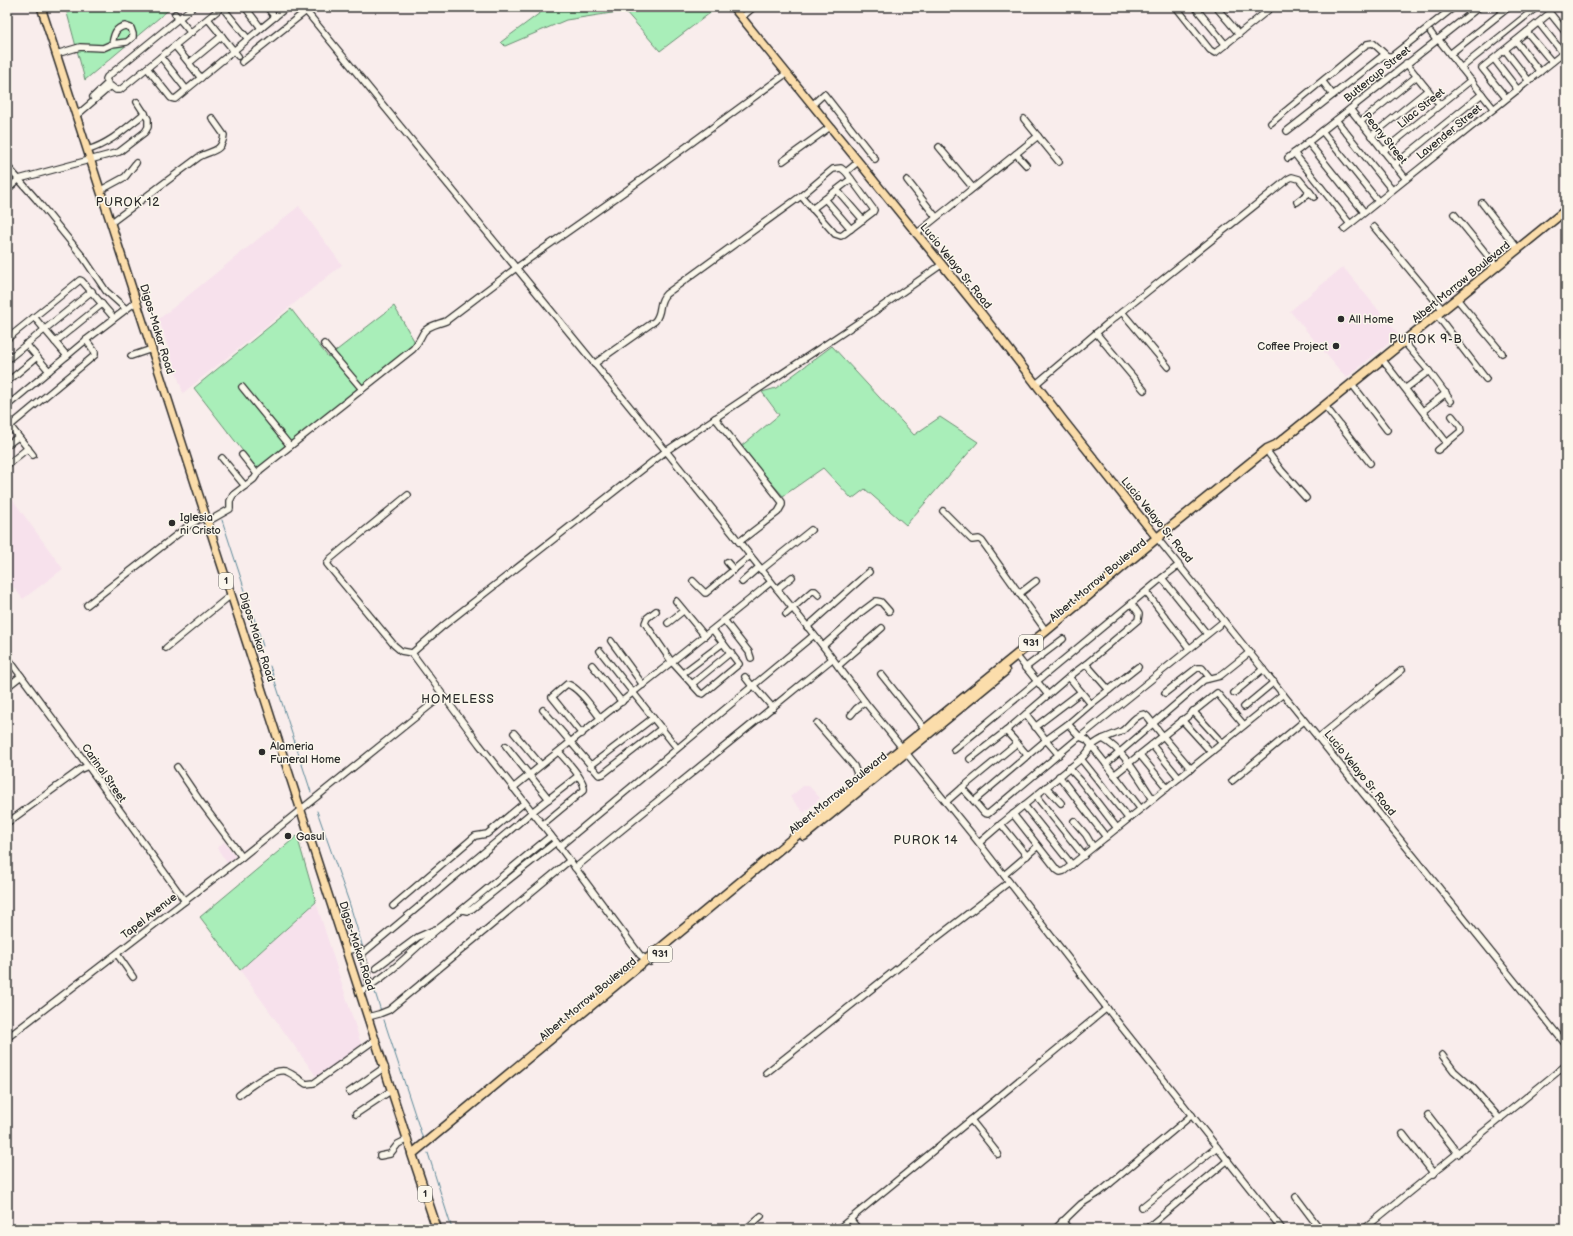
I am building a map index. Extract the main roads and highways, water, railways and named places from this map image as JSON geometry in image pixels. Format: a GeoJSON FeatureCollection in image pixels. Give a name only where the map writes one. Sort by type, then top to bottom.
{"type":"FeatureCollection","features":[{"type":"Feature","properties":{"kind":"highway","name":"Albert Morrow Boulevard"},"geometry":{"type":"LineString","coordinates":[[648,961],[862,781],[905,749],[925,729],[1158,540],[1269,454],[1276,445],[1566,210]]}},
{"type":"Feature","properties":{"kind":"highway","name":"Albert Morrow Boulevard"},"geometry":{"type":"LineString","coordinates":[[413,1156],[905,749],[1019,659],[1267,449],[1276,445]]}},
{"type":"Feature","properties":{"kind":"highway","name":"Digos-Makar Road"},"geometry":{"type":"LineString","coordinates":[[413,1156],[437,1229]]}},
{"type":"Feature","properties":{"kind":"main road","name":"Digos-Makar Road"},"geometry":{"type":"LineString","coordinates":[[41,7],[112,222],[206,519],[302,810],[413,1156]]}},
{"type":"Feature","properties":{"kind":"main road","name":"Lucio Velayo Sr. Road"},"geometry":{"type":"LineString","coordinates":[[733,7],[1036,384],[1158,540]]}},
{"type":"Feature","properties":{"kind":"waterway"},"geometry":{"type":"LineString","coordinates":[[434,163],[455,188]]}},
{"type":"Feature","properties":{"kind":"waterway"},"geometry":{"type":"LineString","coordinates":[[1050,397],[1094,453]]}},
{"type":"Feature","properties":{"kind":"waterway"},"geometry":{"type":"LineString","coordinates":[[222,520],[263,646]]}},
{"type":"Feature","properties":{"kind":"waterway"},"geometry":{"type":"LineString","coordinates":[[270,666],[311,792]]}},
{"type":"Feature","properties":{"kind":"waterway"},"geometry":{"type":"LineString","coordinates":[[317,811],[349,902],[363,948]]}},
{"type":"Feature","properties":{"kind":"waterway"},"geometry":{"type":"LineString","coordinates":[[1062,945],[1122,1022]]}},
{"type":"Feature","properties":{"kind":"waterway"},"geometry":{"type":"LineString","coordinates":[[368,966],[372,981]]}},
{"type":"Feature","properties":{"kind":"waterway"},"geometry":{"type":"LineString","coordinates":[[374,989],[381,1011]]}},
{"type":"Feature","properties":{"kind":"waterway"},"geometry":{"type":"LineString","coordinates":[[384,1020],[423,1139]]}},
{"type":"Feature","properties":{"kind":"waterway"},"geometry":{"type":"LineString","coordinates":[[1125,1027],[1239,1170]]}},
{"type":"Feature","properties":{"kind":"waterway"},"geometry":{"type":"LineString","coordinates":[[428,1153],[452,1229]]}},
{"type":"Feature","properties":{"kind":"place","name":"All Home"},"geometry":{"type":"Point","coordinates":[1341,319]}},
{"type":"Feature","properties":{"kind":"place","name":"Coffee Project"},"geometry":{"type":"Point","coordinates":[1336,346]}},
{"type":"Feature","properties":{"kind":"place","name":"Iglesia ni Cristo"},"geometry":{"type":"Point","coordinates":[172,523]}},
{"type":"Feature","properties":{"kind":"place","name":"Alameria Funeral Home"},"geometry":{"type":"Point","coordinates":[262,752]}},
{"type":"Feature","properties":{"kind":"place","name":"Gasul"},"geometry":{"type":"Point","coordinates":[288,836]}},
{"type":"Feature","properties":{"kind":"district","name":"PUROK 12"},"geometry":{"type":"Point","coordinates":[128,202]}},
{"type":"Feature","properties":{"kind":"district","name":"PUROK 9-B"},"geometry":{"type":"Point","coordinates":[1426,339]}},
{"type":"Feature","properties":{"kind":"district","name":"HOMELESS"},"geometry":{"type":"Point","coordinates":[458,699]}},
{"type":"Feature","properties":{"kind":"district","name":"PUROK 14"},"geometry":{"type":"Point","coordinates":[926,840]}}]}
